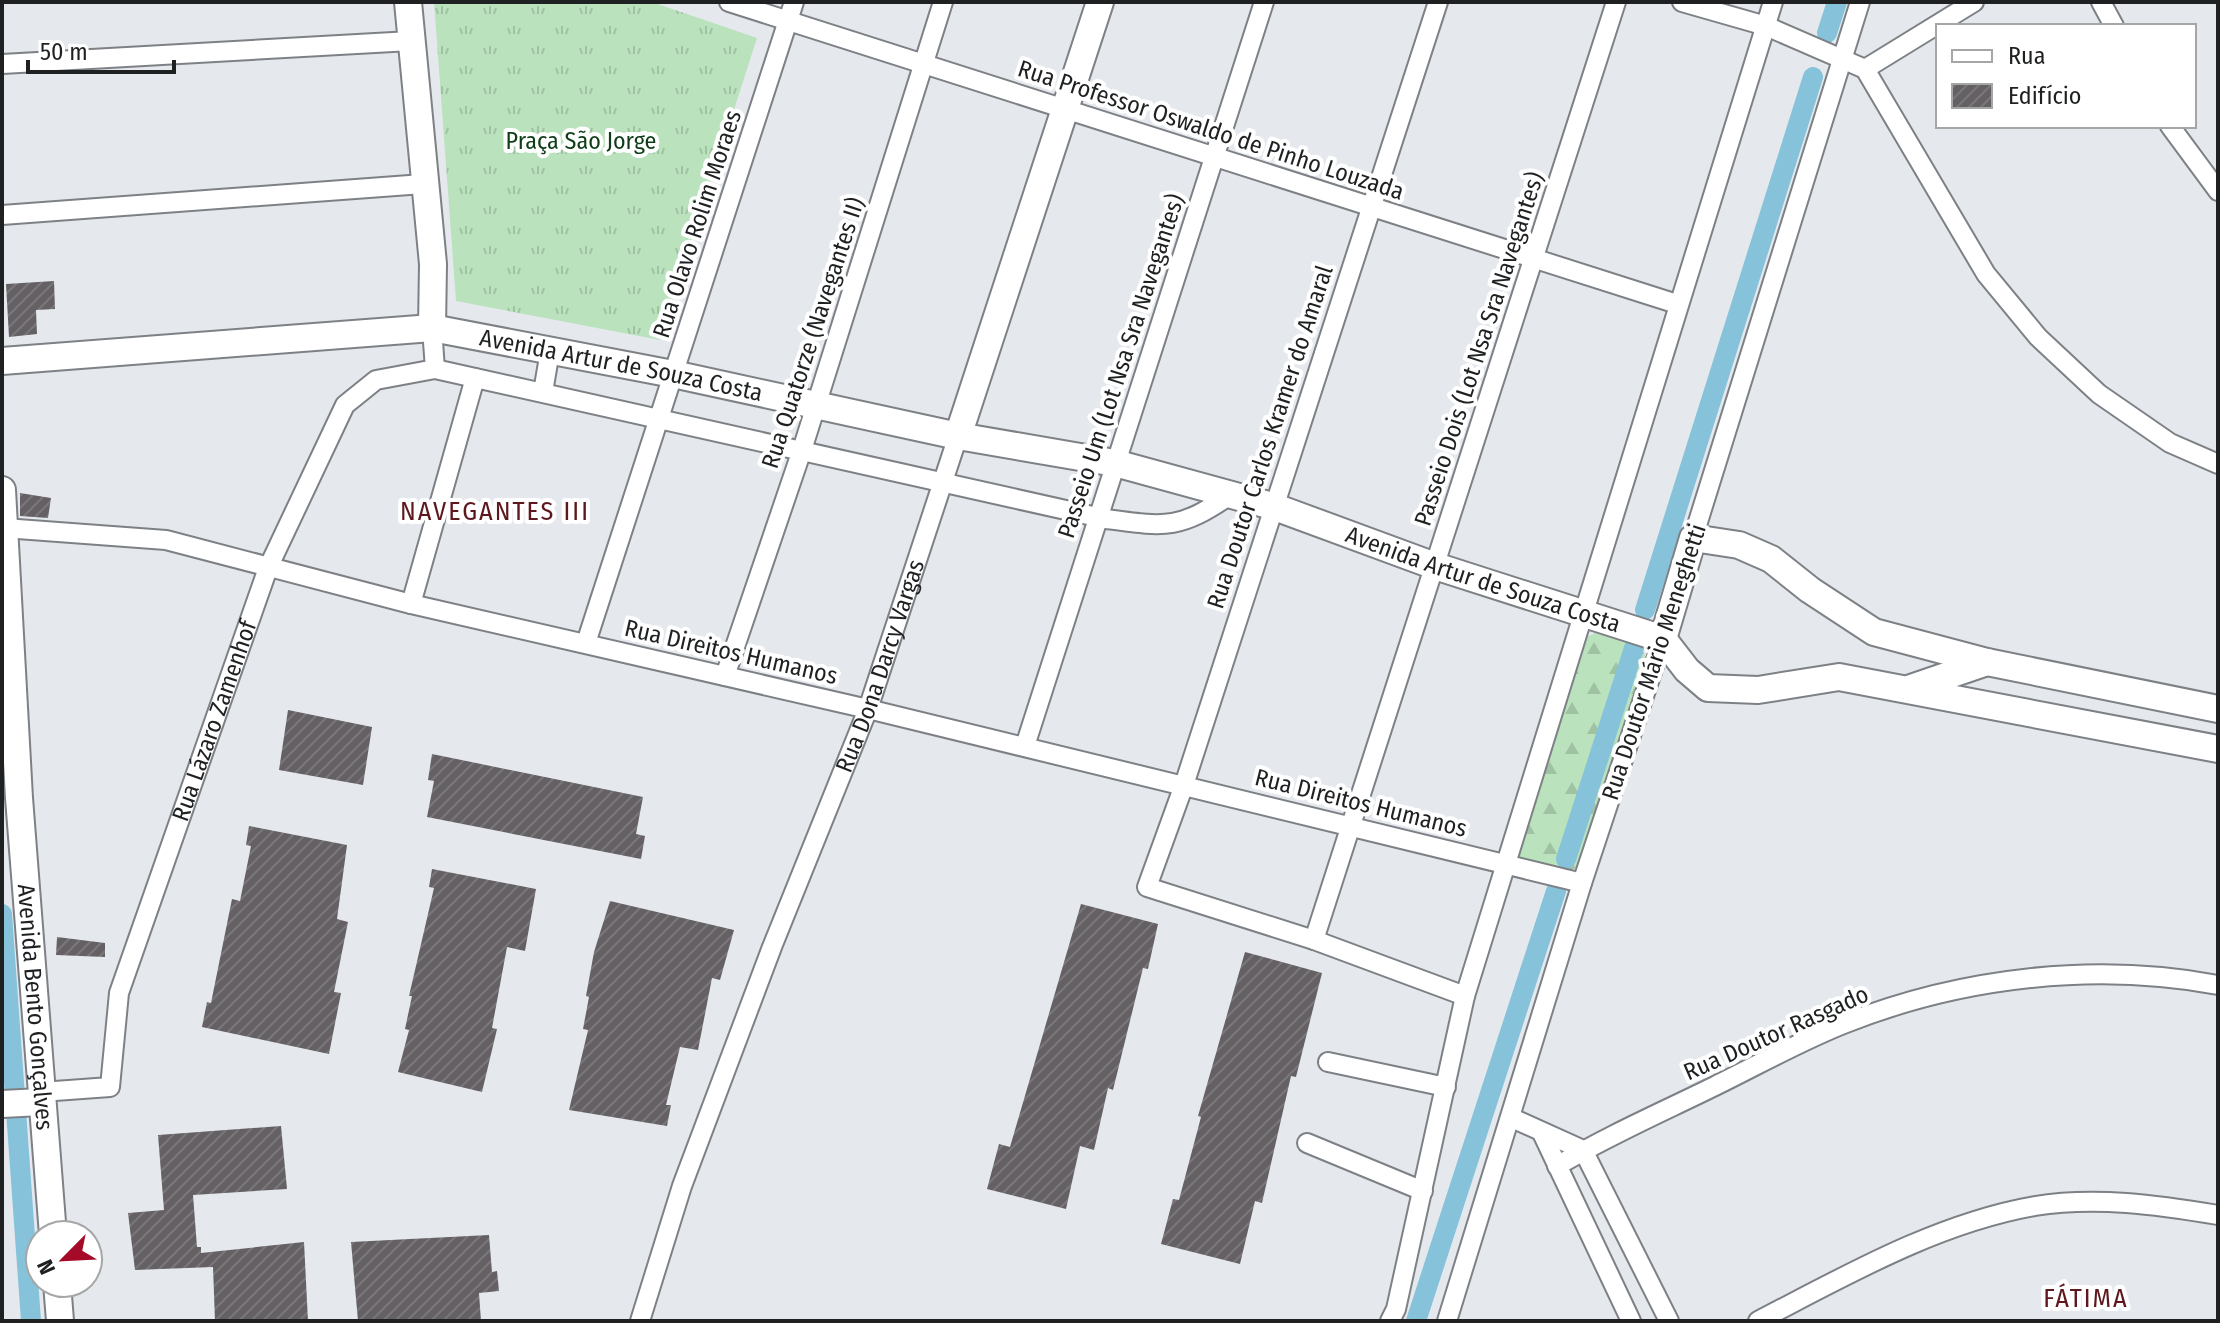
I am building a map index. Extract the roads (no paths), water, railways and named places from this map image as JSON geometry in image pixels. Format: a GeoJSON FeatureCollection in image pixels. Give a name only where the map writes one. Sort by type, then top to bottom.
{"type":"FeatureCollection","features":[{"type":"Feature","properties":{"kind":"street"},"geometry":{"type":"LineString","coordinates":[[408,2],[433,264],[435,369]]}},
{"type":"Feature","properties":{"kind":"street","name":"Rua Professor Oswaldo de Pinho Louzada"},"geometry":{"type":"LineString","coordinates":[[729,2],[1677,304]]}},
{"type":"Feature","properties":{"kind":"street","name":"Rua Olavo Rolim Moraes"},"geometry":{"type":"LineString","coordinates":[[586,643],[794,2]]}},
{"type":"Feature","properties":{"kind":"street","name":"Rua Quatorze (Navegantes II)"},"geometry":{"type":"LineString","coordinates":[[725,676],[816,407],[943,2]]}},
{"type":"Feature","properties":{"kind":"street","name":"Rua Dona Darcy Vargas"},"geometry":{"type":"LineString","coordinates":[[640,1321],[693,1156],[772,947],[868,709],[1100,2]]}},
{"type":"Feature","properties":{"kind":"street","name":"Passeio Um (Lot Nsa Sra Navegantes)"},"geometry":{"type":"LineString","coordinates":[[1025,746],[1264,2]]}},
{"type":"Feature","properties":{"kind":"street","name":"Rua Doutor Carlos Kramer do Amaral"},"geometry":{"type":"LineString","coordinates":[[1314,940],[1147,887],[1184,785],[1438,2]]}},
{"type":"Feature","properties":{"kind":"street","name":"Passeio Dois (Lot Nsa Sra Navegantes)"},"geometry":{"type":"LineString","coordinates":[[1314,940],[1616,2]]}},
{"type":"Feature","properties":{"kind":"street"},"geometry":{"type":"LineString","coordinates":[[1682,2],[1766,26],[1865,69],[1986,274],[2038,337],[2099,394],[2170,443],[2218,464]]}},
{"type":"Feature","properties":{"kind":"street"},"geometry":{"type":"LineString","coordinates":[[1390,1321],[1423,1191],[1465,996],[1773,2]]}},
{"type":"Feature","properties":{"kind":"street","name":"Rua Doutor Mário Meneghetti"},"geometry":{"type":"LineString","coordinates":[[1447,1321],[1860,2]]}},
{"type":"Feature","properties":{"kind":"street"},"geometry":{"type":"LineString","coordinates":[[1938,24],[1974,2]]}},
{"type":"Feature","properties":{"kind":"street"},"geometry":{"type":"LineString","coordinates":[[2101,2],[2113,24]]}},
{"type":"Feature","properties":{"kind":"street"},"geometry":{"type":"LineString","coordinates":[[1865,69],[1936,25]]}},
{"type":"Feature","properties":{"kind":"street"},"geometry":{"type":"LineString","coordinates":[[2,64],[411,41]]}},
{"type":"Feature","properties":{"kind":"street"},"geometry":{"type":"LineString","coordinates":[[2171,128],[2218,191]]}},
{"type":"Feature","properties":{"kind":"street"},"geometry":{"type":"LineString","coordinates":[[2,215],[423,184]]}},
{"type":"Feature","properties":{"kind":"street","name":"Avenida Artur de Souza Costa"},"geometry":{"type":"LineString","coordinates":[[2,361],[432,328],[673,374],[958,436],[1115,463],[1272,506],[1435,566],[1582,616],[1663,639]]}},
{"type":"Feature","properties":{"kind":"street"},"geometry":{"type":"LineString","coordinates":[[543,392],[550,351]]}},
{"type":"Feature","properties":{"kind":"street","name":"Avenida Artur de Souza Costa"},"geometry":{"type":"LineString","coordinates":[[376,380],[435,369],[1106,519],[1156,526],[1183,523],[1230,495]]}},
{"type":"Feature","properties":{"kind":"street"},"geometry":{"type":"LineString","coordinates":[[411,604],[475,378]]}},
{"type":"Feature","properties":{"kind":"street","name":"Rua Lázaro Zamenhof"},"geometry":{"type":"LineString","coordinates":[[23,1098],[110,1087],[119,993],[268,568],[345,405],[376,380]]}},
{"type":"Feature","properties":{"kind":"street","name":"Avenida Bento Gonçalves"},"geometry":{"type":"LineString","coordinates":[[2,490],[19,798],[23,1098],[49,1219]]}},
{"type":"Feature","properties":{"kind":"street","name":"Rua Direitos Humanos"},"geometry":{"type":"LineString","coordinates":[[4,528],[166,540],[411,604],[1025,746],[1582,883]]}},
{"type":"Feature","properties":{"kind":"street"},"geometry":{"type":"LineString","coordinates":[[1693,538],[1739,545],[1771,559],[1810,590],[1874,632],[1987,662],[2218,709]]}},
{"type":"Feature","properties":{"kind":"street"},"geometry":{"type":"LineString","coordinates":[[1663,639],[1687,670],[1708,688],[1758,690],[1839,677],[2218,749]]}},
{"type":"Feature","properties":{"kind":"street"},"geometry":{"type":"LineString","coordinates":[[1907,689],[1987,662]]}},
{"type":"Feature","properties":{"kind":"street"},"geometry":{"type":"LineString","coordinates":[[1314,940],[1465,996]]}},
{"type":"Feature","properties":{"kind":"street","name":"Rua Doutor Rasgado"},"geometry":{"type":"LineString","coordinates":[[1557,1166],[1583,1150],[1846,1023],[1920,999],[1992,984],[2087,973],[2178,978],[2218,985]]}},
{"type":"Feature","properties":{"kind":"street"},"geometry":{"type":"LineString","coordinates":[[1328,1062],[1446,1087]]}},
{"type":"Feature","properties":{"kind":"street"},"geometry":{"type":"LineString","coordinates":[[1512,1118],[1583,1150],[1669,1321]]}},
{"type":"Feature","properties":{"kind":"street"},"geometry":{"type":"LineString","coordinates":[[1542,1133],[1631,1321]]}},
{"type":"Feature","properties":{"kind":"street"},"geometry":{"type":"LineString","coordinates":[[1307,1143],[1423,1191]]}},
{"type":"Feature","properties":{"kind":"street"},"geometry":{"type":"LineString","coordinates":[[1758,1321],[1849,1274],[1943,1233],[2036,1206],[2147,1203],[2218,1215]]}},
{"type":"Feature","properties":{"kind":"street"},"geometry":{"type":"LineString","coordinates":[[58,1299],[60,1321]]}},
{"type":"Feature","properties":{"kind":"waterway"},"geometry":{"type":"LineString","coordinates":[[1827,33],[1837,2]]}},
{"type":"Feature","properties":{"kind":"waterway"},"geometry":{"type":"LineString","coordinates":[[1645,610],[1813,77]]}},
{"type":"Feature","properties":{"kind":"waterway"},"geometry":{"type":"LineString","coordinates":[[1566,859],[1634,648]]}},
{"type":"Feature","properties":{"kind":"waterway"},"geometry":{"type":"LineString","coordinates":[[1416,1321],[1556,891]]}},
{"type":"Feature","properties":{"kind":"waterway"},"geometry":{"type":"LineString","coordinates":[[2,914],[31,1321]]}},
{"type":"Feature","properties":{"kind":"district","name":"NAVEGANTES III"},"geometry":{"type":"Point","coordinates":[495,511]}},
{"type":"Feature","properties":{"kind":"district","name":"FÁTIMA"},"geometry":{"type":"Point","coordinates":[2086,1298]}},
{"type":"Feature","properties":{"kind":"park label","name":"Praça São Jorge"},"geometry":{"type":"Point","coordinates":[581,141]}}]}
